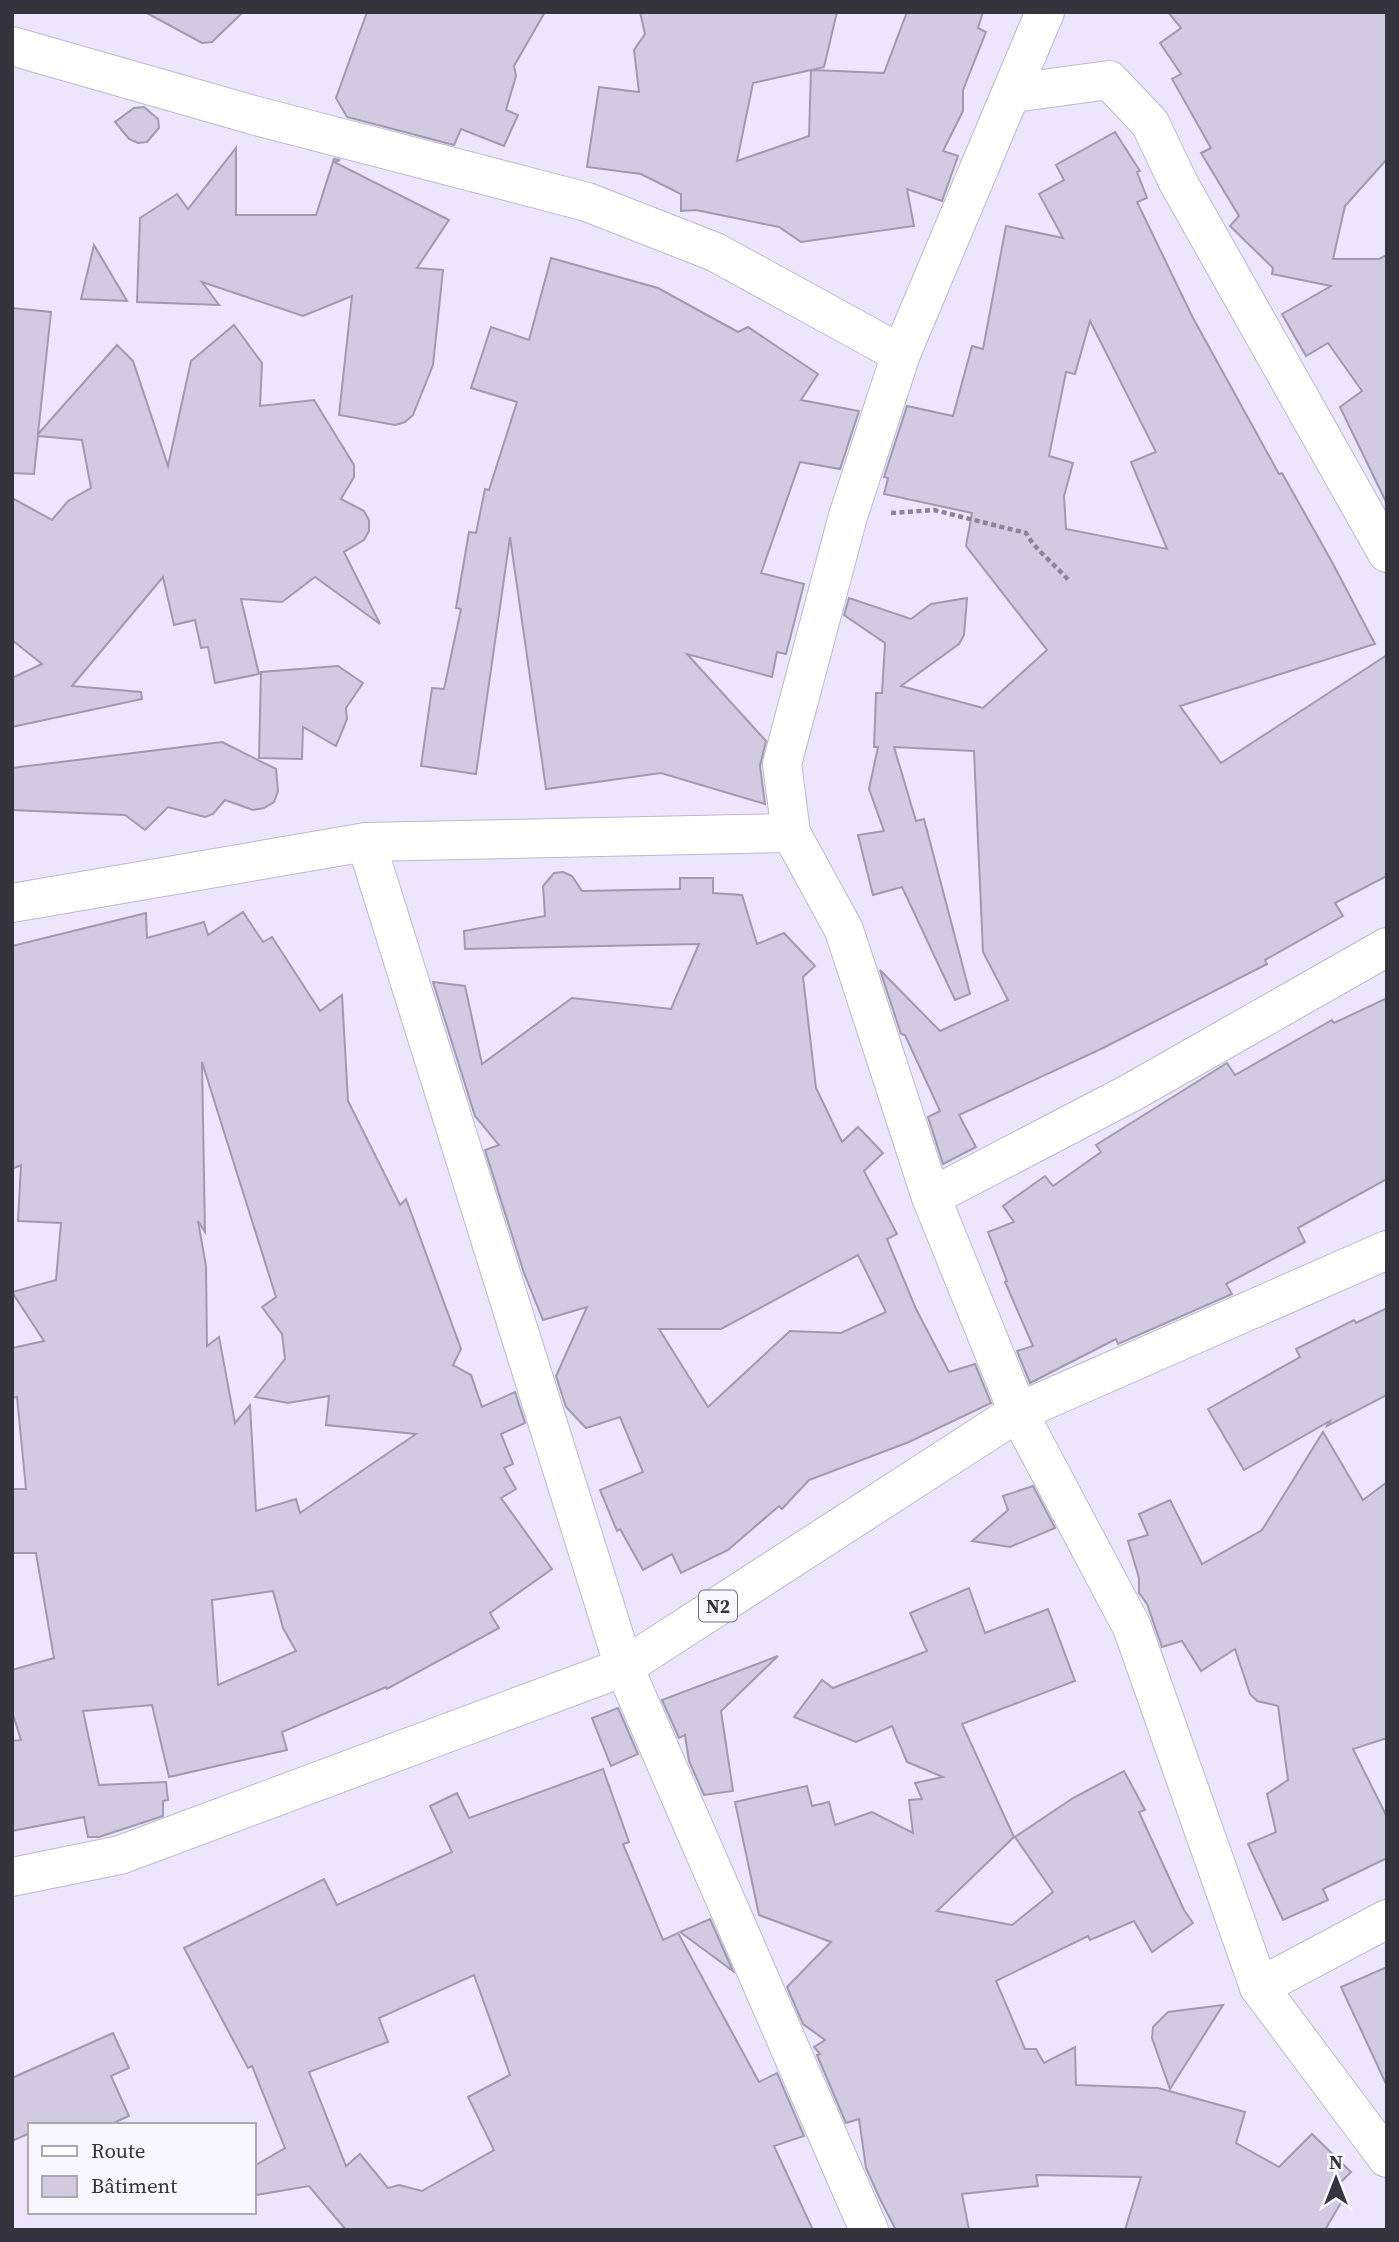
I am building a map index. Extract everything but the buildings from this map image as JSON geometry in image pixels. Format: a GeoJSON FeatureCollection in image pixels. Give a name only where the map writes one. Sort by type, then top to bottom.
{"type":"FeatureCollection","features":[{"type":"Feature","properties":{"kind":"main road"},"geometry":{"type":"LineString","coordinates":[[1045,12],[901,354],[848,516],[782,764],[791,833],[844,930],[931,1197],[1018,1412],[1132,1627],[1259,1987],[1387,2158]]}},
{"type":"Feature","properties":{"kind":"main road"},"geometry":{"type":"LineString","coordinates":[[12,47],[253,115],[587,202],[715,252],[901,354]]}},
{"type":"Feature","properties":{"kind":"main road"},"geometry":{"type":"LineString","coordinates":[[1013,93],[1109,80],[1150,123],[1178,182],[1387,553]]}},
{"type":"Feature","properties":{"kind":"main road"},"geometry":{"type":"LineString","coordinates":[[12,903],[366,842],[791,833]]}},
{"type":"Feature","properties":{"kind":"main road"},"geometry":{"type":"LineString","coordinates":[[366,842],[624,1667],[869,2230]]}},
{"type":"Feature","properties":{"kind":"main road"},"geometry":{"type":"LineString","coordinates":[[931,1197],[1132,1092],[1387,947]]}},
{"type":"Feature","properties":{"kind":"main road","name":"N2"},"geometry":{"type":"LineString","coordinates":[[12,1877],[120,1855],[624,1667],[1018,1412],[1387,1250]]}},
{"type":"Feature","properties":{"kind":"main road"},"geometry":{"type":"LineString","coordinates":[[1259,1987],[1387,1919]]}},
{"type":"Feature","properties":{"kind":"path"},"geometry":{"type":"LineString","coordinates":[[848,516],[934,510],[995,523],[1026,533],[1032,544],[1050,558],[1069,581]]}}]}
